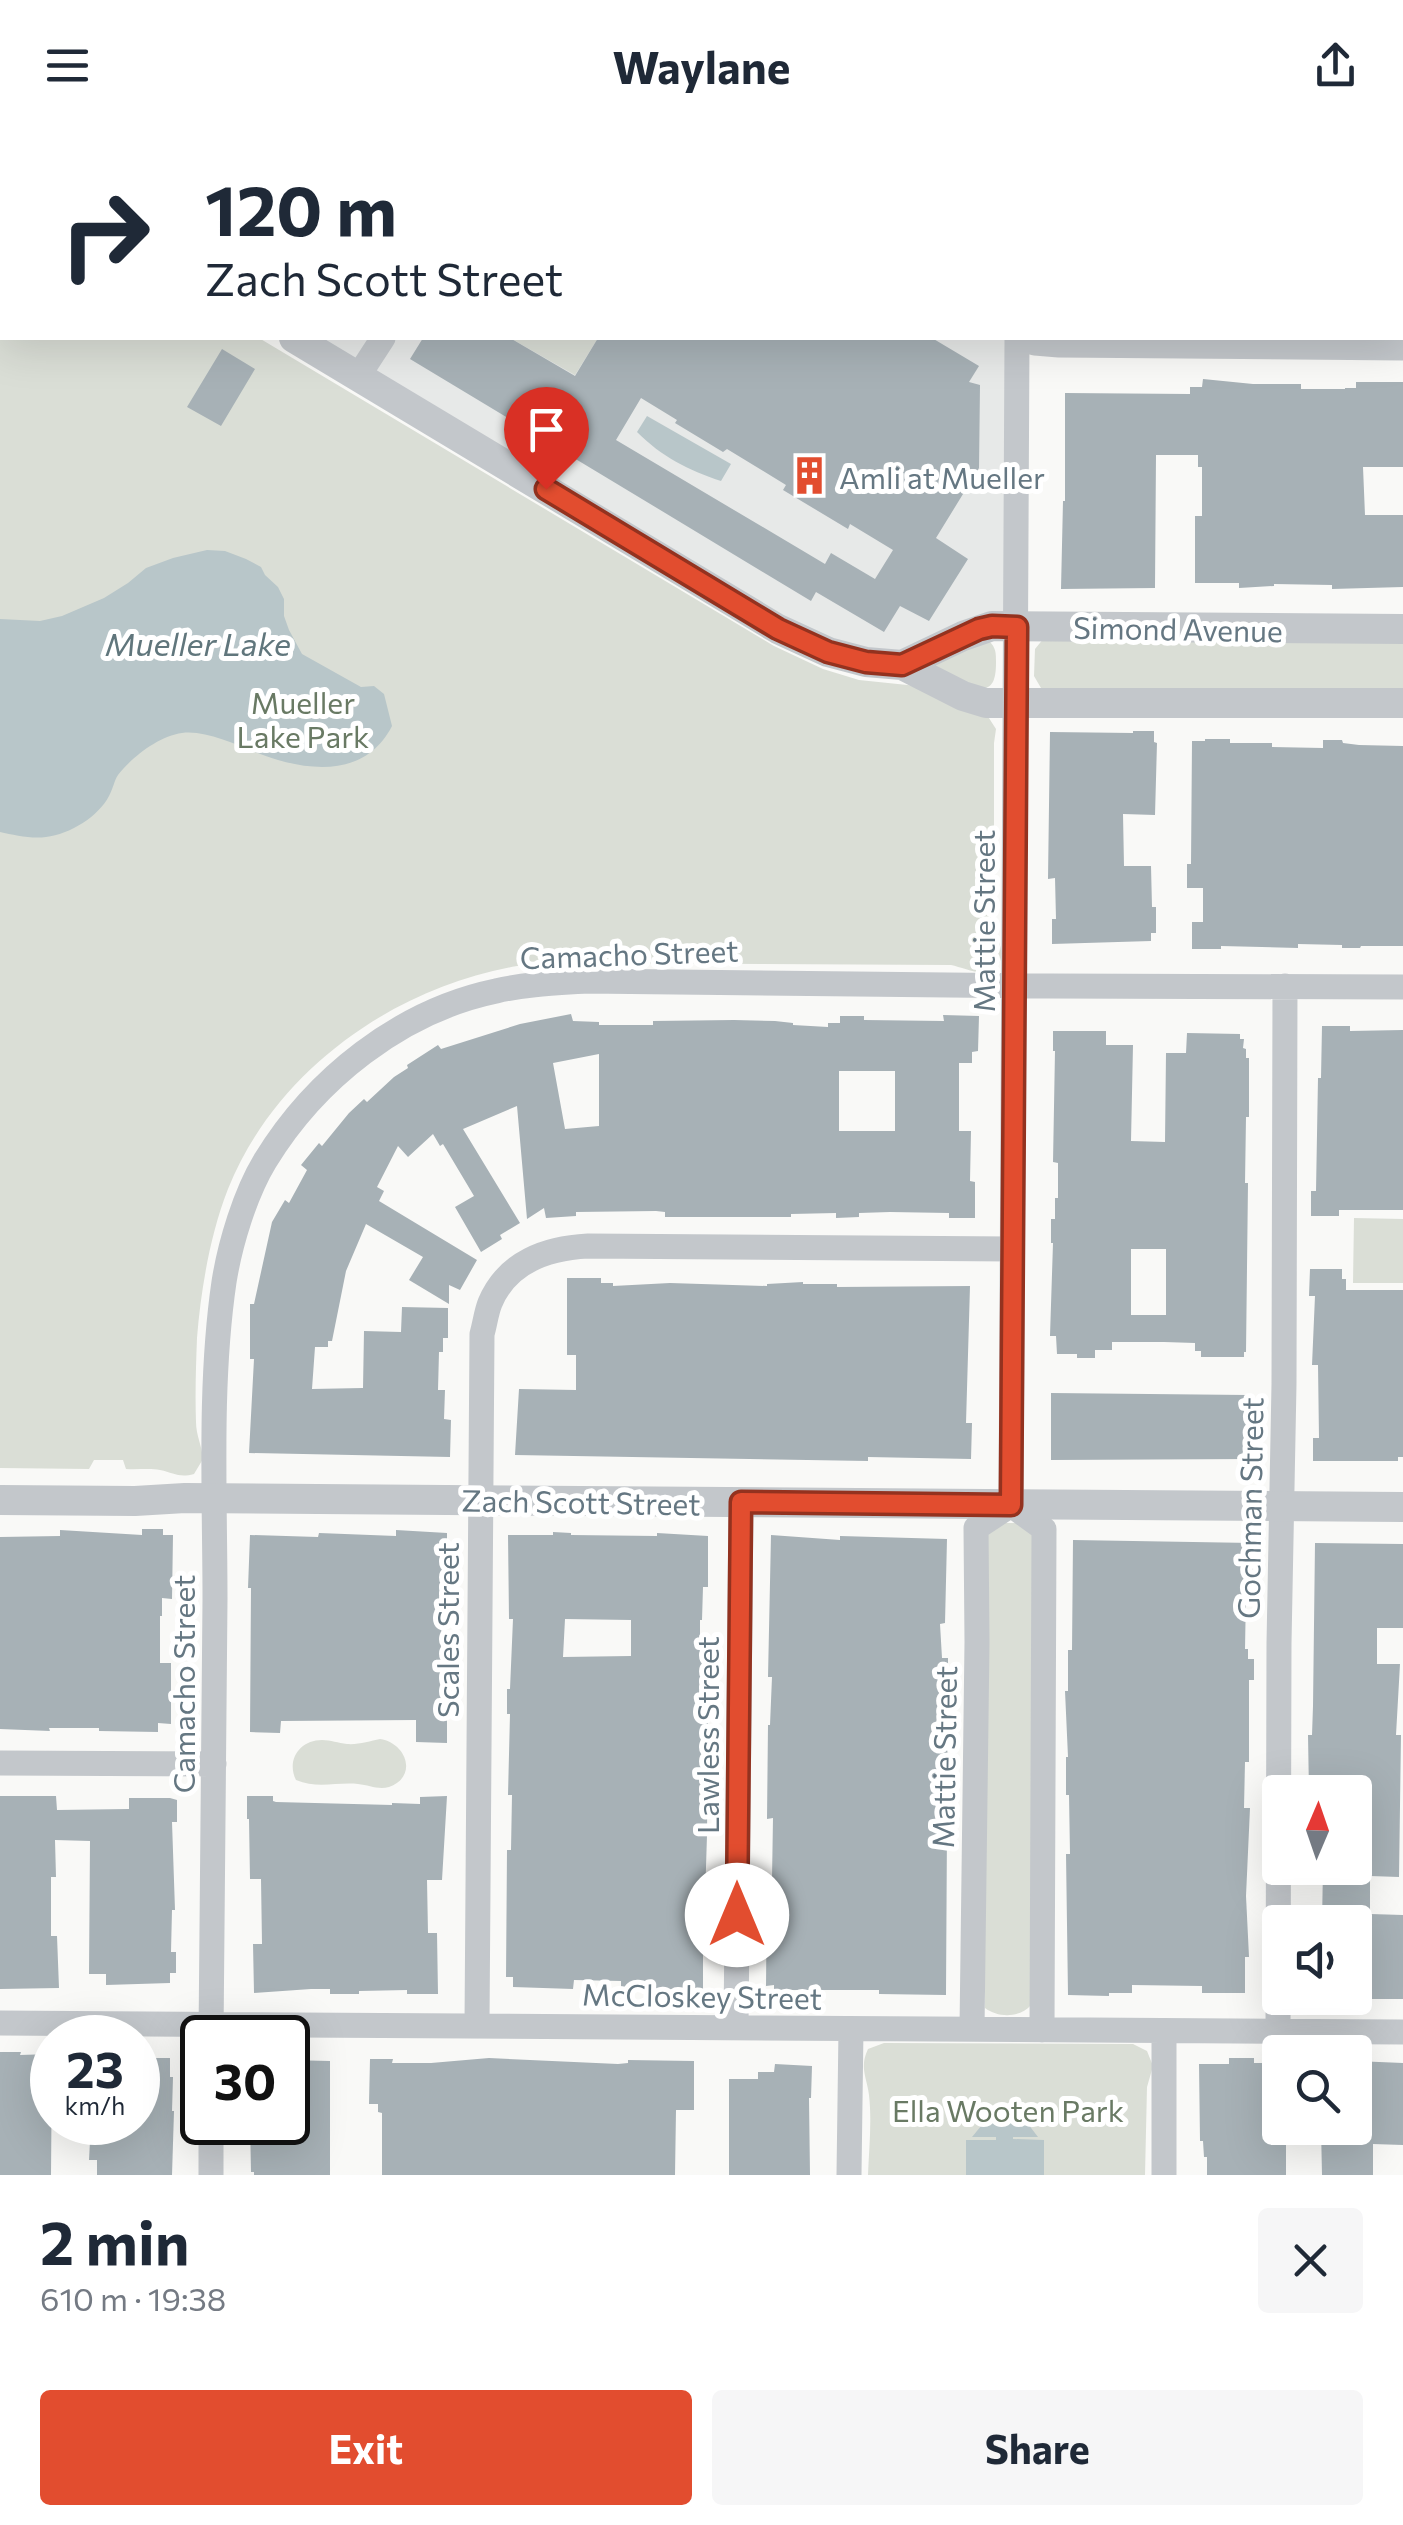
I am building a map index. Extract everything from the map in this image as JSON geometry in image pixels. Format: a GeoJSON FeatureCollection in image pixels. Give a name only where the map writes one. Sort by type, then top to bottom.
{"type":"FeatureCollection","features":[{"type":"Feature","properties":{"kind":"street"},"geometry":{"type":"LineString","coordinates":[[297,340],[778,629],[828,652],[866,662],[902,665],[978,701],[1403,703]]}},
{"type":"Feature","properties":{"kind":"street"},"geometry":{"type":"LineString","coordinates":[[360,376],[381,340]]}},
{"type":"Feature","properties":{"kind":"street","name":"Mattie Street"},"geometry":{"type":"LineString","coordinates":[[972,2029],[976,1528],[1011,1505],[1018,340]]}},
{"type":"Feature","properties":{"kind":"street"},"geometry":{"type":"LineString","coordinates":[[1026,340],[1059,345],[1290,342],[1403,348]]}},
{"type":"Feature","properties":{"kind":"street","name":"Simond Avenue"},"geometry":{"type":"LineString","coordinates":[[902,665],[992,626],[1403,630]]}},
{"type":"Feature","properties":{"kind":"street","name":"Camacho Street"},"geometry":{"type":"LineString","coordinates":[[211,2015],[218,1338],[225,1280],[239,1221],[264,1163],[298,1114],[341,1070],[391,1034],[441,1009],[492,991],[586,980],[1403,987]]}},
{"type":"Feature","properties":{"kind":"street","name":"Gochman Street"},"geometry":{"type":"LineString","coordinates":[[1278,2032],[1284,986]]}},
{"type":"Feature","properties":{"kind":"street","name":"Scales Street"},"geometry":{"type":"LineString","coordinates":[[477,2025],[482,1334],[490,1302],[507,1276],[533,1256],[560,1248],[588,1246],[1012,1249]]}},
{"type":"Feature","properties":{"kind":"street","name":"Zach Scott Street"},"geometry":{"type":"LineString","coordinates":[[0,1500],[135,1502],[215,1498],[1403,1507]]}},
{"type":"Feature","properties":{"kind":"street","name":"Lawless Street"},"geometry":{"type":"LineString","coordinates":[[736,2028],[741,1502]]}},
{"type":"Feature","properties":{"kind":"street"},"geometry":{"type":"LineString","coordinates":[[1011,1505],[1044,1529],[1042,2030]]}},
{"type":"Feature","properties":{"kind":"street"},"geometry":{"type":"LineString","coordinates":[[0,1763],[214,1764]]}},
{"type":"Feature","properties":{"kind":"street","name":"McCloskey Street"},"geometry":{"type":"LineString","coordinates":[[0,2023],[180,2030]]}},
{"type":"Feature","properties":{"kind":"street","name":"McCloskey Street"},"geometry":{"type":"LineString","coordinates":[[310,2029],[477,2025],[1403,2032]]}},
{"type":"Feature","properties":{"kind":"street"},"geometry":{"type":"LineString","coordinates":[[849,2175],[851,2029]]}},
{"type":"Feature","properties":{"kind":"street"},"geometry":{"type":"LineString","coordinates":[[1164,2031],[1164,2175]]}},
{"type":"Feature","properties":{"kind":"street"},"geometry":{"type":"LineString","coordinates":[[211,2145],[211,2175]]}},
{"type":"Feature","properties":{"kind":"shaded area"},"geometry":{"type":"Polygon","coordinates":[[[297,340],[1018,340],[1017,627],[936,650],[828,652],[297,340]]]}},
{"type":"Feature","properties":{"kind":"green space","name":"Mueller Lake Park"},"geometry":{"type":"Polygon","coordinates":[[[0,340],[262,340],[774,646],[823,669],[859,680],[917,686],[987,715],[996,729],[994,929],[1001,954],[993,969],[978,972],[951,965],[571,963],[517,966],[427,993],[344,1041],[308,1072],[276,1107],[249,1146],[228,1189],[204,1281],[197,1338],[196,1422],[203,1459],[194,1474],[126,1469],[123,1460],[94,1460],[89,1469],[0,1468],[0,340]]]}},
{"type":"Feature","properties":{"kind":"green space"},"geometry":{"type":"Polygon","coordinates":[[[514,340],[597,340],[575,375],[514,340]]]}},
{"type":"Feature","properties":{"kind":"green space"},"geometry":{"type":"Polygon","coordinates":[[[1044,638],[1403,639],[1403,693],[1041,688],[1034,676],[1035,649],[1044,638]]]}},
{"type":"Feature","properties":{"kind":"green space"},"geometry":{"type":"Polygon","coordinates":[[[989,641],[996,663],[993,681],[986,688],[948,675],[933,661],[989,641]]]}},
{"type":"Feature","properties":{"kind":"green space"},"geometry":{"type":"Polygon","coordinates":[[[1354,1218],[1403,1219],[1403,1283],[1353,1283],[1354,1218]]]}},
{"type":"Feature","properties":{"kind":"green space"},"geometry":{"type":"Polygon","coordinates":[[[998,1523],[1023,1523],[1033,1534],[1031,2005],[1009,2015],[985,2008],[985,1532],[998,1523]]]}},
{"type":"Feature","properties":{"kind":"green space"},"geometry":{"type":"Polygon","coordinates":[[[380,1739],[397,1747],[406,1761],[404,1776],[389,1787],[296,1780],[294,1759],[307,1743],[322,1740],[355,1744],[380,1739]]]}},
{"type":"Feature","properties":{"kind":"green space","name":"Ella Wooten Park"},"geometry":{"type":"Polygon","coordinates":[[[884,2043],[1133,2044],[1147,2051],[1153,2066],[1147,2087],[1145,2175],[868,2175],[870,2115],[864,2062],[868,2049],[884,2043]]]}},
{"type":"Feature","properties":{"kind":"water"},"geometry":{"type":"Polygon","coordinates":[[[647,416],[731,464],[721,481],[676,462],[646,441],[637,432],[647,416]]]}},
{"type":"Feature","properties":{"kind":"water","name":"Mueller Lake"},"geometry":{"type":"Polygon","coordinates":[[[207,550],[225,551],[261,567],[284,599],[284,616],[302,654],[361,687],[374,686],[384,694],[392,726],[382,741],[358,760],[328,767],[278,760],[205,735],[173,735],[131,761],[118,775],[104,804],[74,828],[40,837],[0,832],[0,619],[40,621],[62,616],[104,598],[146,568],[207,550]]]}},
{"type":"Feature","properties":{"kind":"water"},"geometry":{"type":"Polygon","coordinates":[[[1001,2114],[1025,2120],[1038,2137],[1013,2139],[1044,2140],[1044,2175],[966,2175],[966,2140],[996,2140],[972,2137],[986,2120],[1001,2114]]]}},
{"type":"Feature","properties":{"kind":"building","name":"Amli at Mueller"},"geometry":{"type":"Polygon","coordinates":[[[422,340],[513,340],[575,376],[597,340],[935,340],[979,366],[969,382],[980,385],[979,468],[936,538],[968,559],[929,621],[900,606],[884,632],[816,592],[811,601],[410,359],[422,340]],[[641,398],[616,440],[825,564],[831,553],[875,579],[893,550],[850,524],[848,529],[783,490],[786,485],[675,423],[677,420],[641,398]]]}},
{"type":"Feature","properties":{"kind":"building"},"geometry":{"type":"Polygon","coordinates":[[[222,349],[255,369],[221,426],[187,407],[222,349]]]}},
{"type":"Feature","properties":{"kind":"building"},"geometry":{"type":"Polygon","coordinates":[[[1203,379],[1301,384],[1301,389],[1356,388],[1356,382],[1403,382],[1403,467],[1363,467],[1365,515],[1403,515],[1403,587],[1332,589],[1332,585],[1274,584],[1239,588],[1239,583],[1195,583],[1195,516],[1202,516],[1202,467],[1198,467],[1198,455],[1156,455],[1155,588],[1061,589],[1065,393],[1190,394],[1190,387],[1202,387],[1203,379]]]}},
{"type":"Feature","properties":{"kind":"building"},"geometry":{"type":"Polygon","coordinates":[[[1154,731],[1155,815],[1123,814],[1124,866],[1151,866],[1156,933],[1151,933],[1151,941],[1052,944],[1052,919],[1056,919],[1055,878],[1048,879],[1050,732],[1154,731]]]}},
{"type":"Feature","properties":{"kind":"building"},"geometry":{"type":"Polygon","coordinates":[[[1323,740],[1403,746],[1403,946],[1342,948],[1298,944],[1298,948],[1192,949],[1192,922],[1203,922],[1203,888],[1187,888],[1187,864],[1191,864],[1192,741],[1272,743],[1272,747],[1323,748],[1323,740]]]}},
{"type":"Feature","properties":{"kind":"building"},"geometry":{"type":"Polygon","coordinates":[[[571,1014],[573,1021],[599,1025],[734,1020],[828,1027],[828,1023],[840,1023],[840,1016],[944,1021],[943,1015],[979,1016],[978,1051],[972,1052],[972,1063],[959,1063],[959,1131],[971,1131],[970,1181],[975,1182],[975,1218],[949,1218],[949,1213],[890,1212],[836,1218],[836,1213],[665,1217],[665,1212],[656,1211],[576,1212],[576,1216],[546,1218],[544,1208],[527,1219],[517,1106],[463,1129],[520,1223],[481,1252],[455,1207],[474,1196],[443,1144],[440,1146],[433,1134],[408,1157],[398,1146],[377,1187],[384,1191],[379,1201],[477,1260],[460,1290],[449,1285],[449,1304],[409,1280],[423,1257],[366,1224],[346,1271],[332,1341],[328,1341],[328,1347],[315,1347],[312,1389],[363,1388],[364,1331],[401,1332],[402,1307],[448,1308],[448,1338],[443,1338],[443,1352],[439,1352],[438,1390],[445,1390],[444,1419],[451,1420],[450,1457],[249,1453],[254,1359],[250,1359],[250,1304],[254,1304],[272,1222],[285,1200],[289,1203],[307,1170],[301,1165],[364,1099],[367,1102],[407,1065],[438,1045],[441,1049],[520,1024],[571,1014]],[[599,1054],[553,1063],[565,1129],[599,1126],[599,1054]],[[839,1071],[839,1131],[895,1131],[895,1071],[839,1071]]]}},
{"type":"Feature","properties":{"kind":"building"},"geometry":{"type":"Polygon","coordinates":[[[1322,1026],[1350,1026],[1350,1031],[1403,1030],[1403,1210],[1339,1210],[1339,1216],[1311,1216],[1311,1191],[1316,1191],[1322,1026]]]}},
{"type":"Feature","properties":{"kind":"building"},"geometry":{"type":"Polygon","coordinates":[[[1053,1031],[1106,1031],[1106,1045],[1133,1045],[1131,1141],[1165,1142],[1166,1053],[1186,1053],[1187,1033],[1240,1034],[1240,1039],[1244,1039],[1243,1048],[1249,1058],[1249,1117],[1244,1357],[1201,1357],[1201,1351],[1195,1351],[1195,1343],[1164,1342],[1112,1342],[1112,1350],[1095,1350],[1095,1358],[1057,1354],[1056,1336],[1050,1336],[1051,1219],[1055,1219],[1058,1198],[1058,1163],[1053,1162],[1053,1031]],[[1131,1249],[1131,1315],[1166,1315],[1166,1249],[1131,1249]]]}},
{"type":"Feature","properties":{"kind":"building"},"geometry":{"type":"Polygon","coordinates":[[[1310,1269],[1342,1269],[1346,1290],[1403,1290],[1403,1457],[1398,1457],[1398,1461],[1313,1461],[1313,1438],[1319,1438],[1318,1365],[1312,1365],[1315,1296],[1309,1296],[1310,1269]]]}},
{"type":"Feature","properties":{"kind":"building"},"geometry":{"type":"Polygon","coordinates":[[[567,1278],[601,1278],[601,1283],[613,1286],[767,1286],[803,1282],[837,1287],[970,1286],[966,1423],[972,1423],[971,1459],[515,1455],[519,1389],[576,1390],[576,1355],[567,1355],[567,1278]]]}},
{"type":"Feature","properties":{"kind":"building"},"geometry":{"type":"Polygon","coordinates":[[[1051,1393],[1247,1395],[1246,1423],[1253,1423],[1253,1459],[1051,1460],[1051,1393]]]}},
{"type":"Feature","properties":{"kind":"building"},"geometry":{"type":"Polygon","coordinates":[[[142,1529],[163,1529],[163,1535],[173,1535],[172,1599],[162,1598],[160,1616],[160,1663],[171,1663],[171,1724],[158,1723],[158,1732],[0,1729],[0,1537],[60,1536],[60,1530],[142,1535],[142,1529]]]}},
{"type":"Feature","properties":{"kind":"building"},"geometry":{"type":"Polygon","coordinates":[[[396,1530],[447,1533],[441,1649],[447,1743],[416,1742],[416,1720],[281,1721],[280,1733],[250,1732],[250,1535],[396,1536],[396,1530]]]}},
{"type":"Feature","properties":{"kind":"building"},"geometry":{"type":"Polygon","coordinates":[[[508,1535],[708,1536],[708,1587],[703,1587],[700,1620],[700,1661],[706,1661],[708,1710],[703,1989],[621,1990],[621,1981],[574,1980],[573,1989],[513,1987],[513,1977],[506,1977],[507,1850],[511,1850],[512,1795],[508,1795],[507,1689],[513,1619],[509,1619],[508,1535]],[[565,1619],[563,1657],[631,1656],[631,1620],[565,1619]]]}},
{"type":"Feature","properties":{"kind":"building"},"geometry":{"type":"Polygon","coordinates":[[[771,1535],[840,1540],[840,1536],[947,1539],[945,1623],[940,1624],[942,1658],[948,1658],[946,1995],[879,1994],[879,1990],[774,1990],[774,1985],[766,1986],[767,1879],[772,1879],[773,1818],[767,1819],[771,1535]]]}},
{"type":"Feature","properties":{"kind":"building"},"geometry":{"type":"Polygon","coordinates":[[[1073,1540],[1253,1543],[1252,1593],[1246,1593],[1245,1649],[1248,1659],[1254,1659],[1254,1680],[1249,1680],[1249,1762],[1245,1762],[1244,1808],[1250,1808],[1246,1896],[1249,1957],[1245,1957],[1245,1993],[1202,1993],[1202,1986],[1132,1985],[1132,1993],[1068,1995],[1066,1854],[1070,1854],[1065,1691],[1068,1650],[1072,1650],[1073,1540]]]}},
{"type":"Feature","properties":{"kind":"building"},"geometry":{"type":"Polygon","coordinates":[[[1315,1543],[1403,1544],[1403,1628],[1377,1628],[1377,1664],[1400,1664],[1396,1735],[1401,1735],[1399,1877],[1372,1876],[1372,1775],[1309,1775],[1308,1735],[1312,1735],[1315,1543]]]}},
{"type":"Feature","properties":{"kind":"building"},"geometry":{"type":"Polygon","coordinates":[[[0,1796],[56,1796],[57,1810],[129,1809],[129,1798],[177,1800],[177,1822],[172,1822],[175,1910],[171,1952],[176,1952],[176,1973],[170,1973],[170,1983],[106,1985],[106,1974],[89,1974],[90,1841],[55,1840],[51,1936],[57,1936],[59,1988],[0,1989],[0,1796]]]}},
{"type":"Feature","properties":{"kind":"building"},"geometry":{"type":"Polygon","coordinates":[[[247,1796],[273,1796],[276,1802],[392,1805],[420,1804],[420,1797],[447,1796],[442,1880],[427,1880],[428,1933],[437,1933],[438,1994],[407,1994],[407,1990],[330,1994],[330,1989],[254,1993],[253,1944],[262,1944],[261,1879],[250,1879],[247,1796]]]}},
{"type":"Feature","properties":{"kind":"building"},"geometry":{"type":"Polygon","coordinates":[[[1323,1885],[1370,1885],[1370,1905],[1322,1905],[1323,1885]]]}},
{"type":"Feature","properties":{"kind":"building"},"geometry":{"type":"Polygon","coordinates":[[[1372,1914],[1403,1915],[1403,1999],[1372,1999],[1372,1914]]]}},
{"type":"Feature","properties":{"kind":"building"},"geometry":{"type":"Polygon","coordinates":[[[0,2052],[21,2052],[20,2055],[30,2055],[30,2145],[51,2145],[51,2175],[0,2175],[0,2052]]]}},
{"type":"Feature","properties":{"kind":"building"},"geometry":{"type":"Polygon","coordinates":[[[160,2058],[170,2058],[174,2111],[172,2175],[97,2175],[97,2160],[89,2160],[90,2145],[160,2145],[160,2058]]]}},
{"type":"Feature","properties":{"kind":"building"},"geometry":{"type":"Polygon","coordinates":[[[489,2058],[618,2064],[628,2060],[694,2061],[694,2110],[676,2110],[675,2175],[382,2175],[382,2113],[378,2112],[378,2104],[369,2104],[370,2059],[431,2063],[489,2058]]]}},
{"type":"Feature","properties":{"kind":"building"},"geometry":{"type":"Polygon","coordinates":[[[1229,2058],[1254,2058],[1254,2063],[1262,2063],[1262,2145],[1286,2145],[1286,2175],[1207,2175],[1207,2157],[1200,2141],[1199,2064],[1229,2064],[1229,2058]]]}},
{"type":"Feature","properties":{"kind":"building"},"geometry":{"type":"Polygon","coordinates":[[[310,2061],[330,2061],[330,2175],[251,2172],[250,2145],[310,2145],[310,2061]]]}},
{"type":"Feature","properties":{"kind":"building"},"geometry":{"type":"Polygon","coordinates":[[[1372,2062],[1403,2063],[1403,2145],[1373,2144],[1373,2175],[1322,2175],[1321,2145],[1372,2145],[1372,2062]]]}},
{"type":"Feature","properties":{"kind":"building"},"geometry":{"type":"Polygon","coordinates":[[[775,2064],[812,2066],[810,2175],[729,2175],[729,2079],[758,2079],[758,2072],[774,2072],[775,2064]]]}},
{"type":"Feature","properties":{"kind":"place","name":"Amli at Mueller"},"geometry":{"type":"Point","coordinates":[809,476]}},
{"type":"Feature","properties":{"kind":"route"},"geometry":{"type":"LineString","coordinates":[[546,489],[778,629],[828,652],[866,662],[902,665],[979,629],[1017,627],[1011,1505],[741,1502],[737,1915]]}}]}
